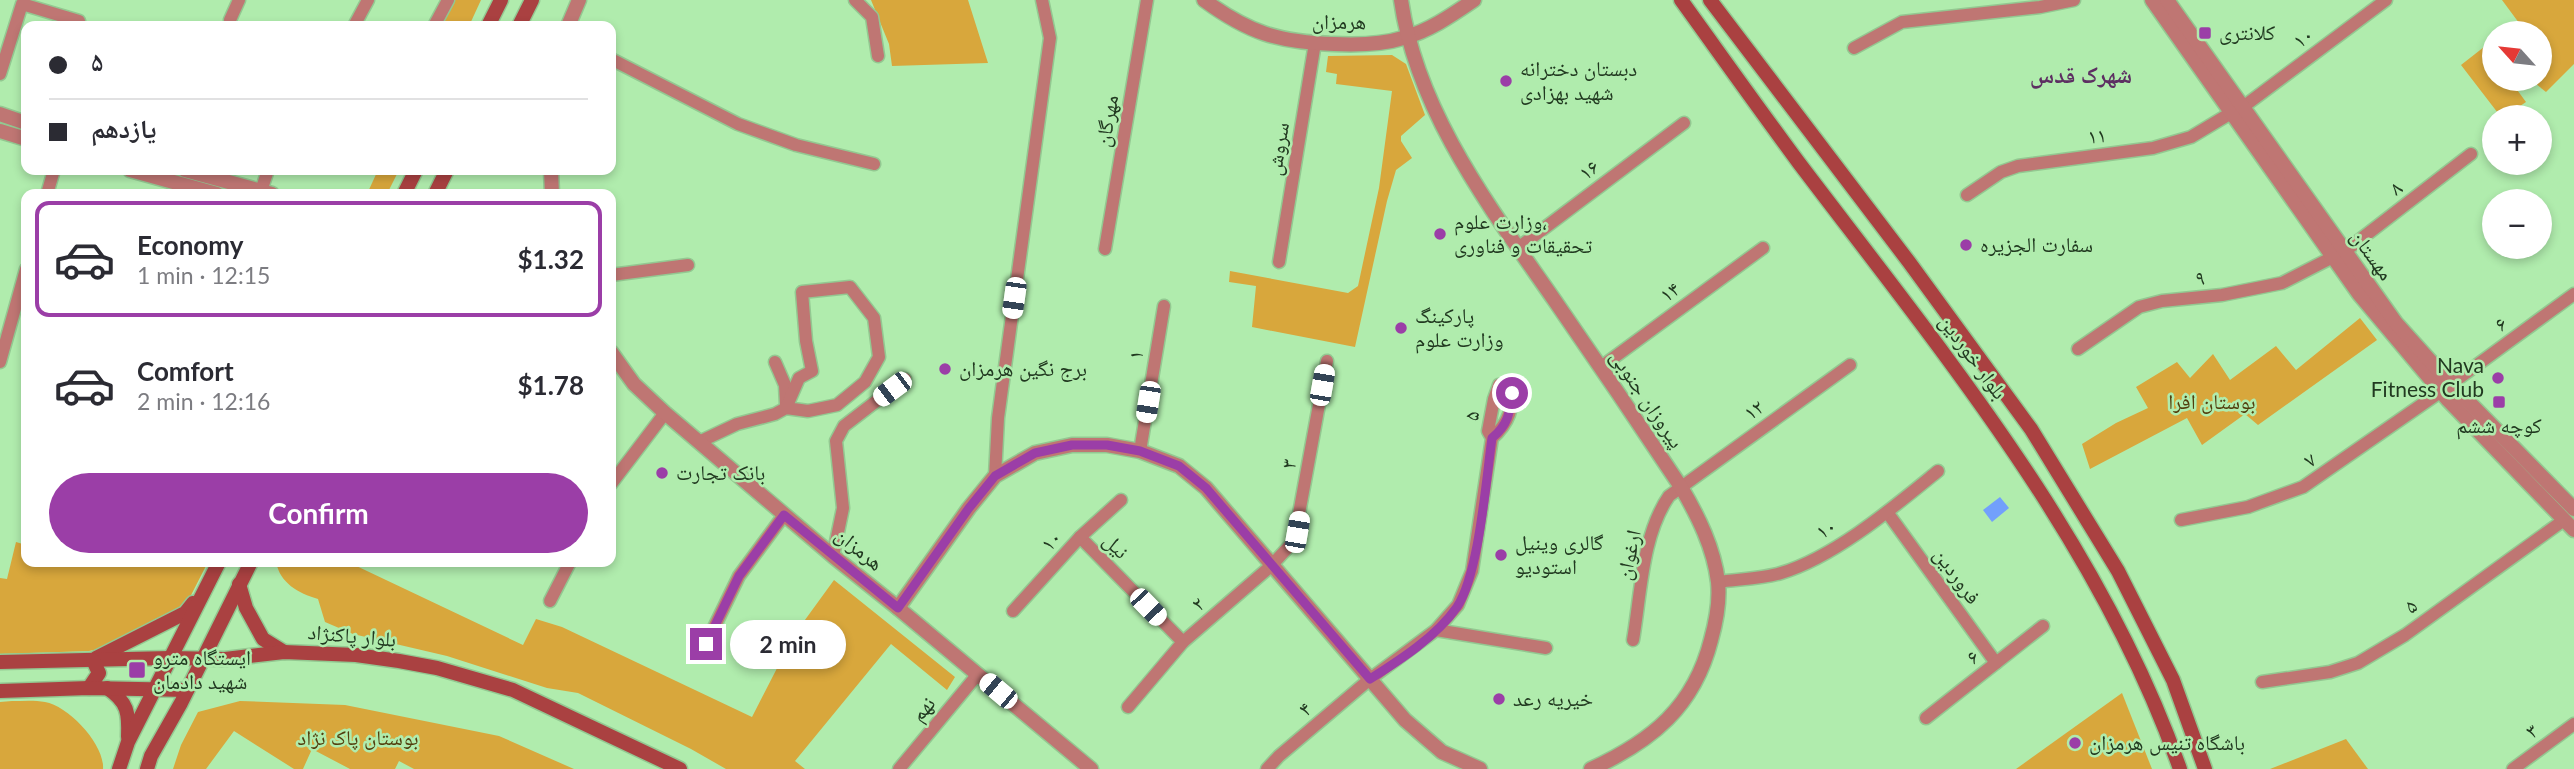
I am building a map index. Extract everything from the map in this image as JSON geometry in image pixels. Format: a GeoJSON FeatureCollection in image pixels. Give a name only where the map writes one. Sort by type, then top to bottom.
{"type":"FeatureCollection","features":[{"type":"Feature","properties":{"kind":"main road"},"geometry":{"type":"LineString","coordinates":[[490,21],[501,0]]}},
{"type":"Feature","properties":{"kind":"main road","name":"بلوار خوردین"},"geometry":{"type":"LineString","coordinates":[[1681,0],[2010,443],[2095,584],[2150,691],[2180,769]]}},
{"type":"Feature","properties":{"kind":"main road","name":"بلوار خوردین"},"geometry":{"type":"LineString","coordinates":[[1710,0],[1909,262],[2031,429],[2118,571],[2173,680],[2205,769]]}},
{"type":"Feature","properties":{"kind":"main road"},"geometry":{"type":"LineString","coordinates":[[119,769],[128,742],[217,567]]}},
{"type":"Feature","properties":{"kind":"main road"},"geometry":{"type":"LineString","coordinates":[[147,769],[248,567]]}},
{"type":"Feature","properties":{"kind":"main road"},"geometry":{"type":"LineString","coordinates":[[89,688],[99,673],[93,660],[185,613],[211,579]]}},
{"type":"Feature","properties":{"kind":"main road"},"geometry":{"type":"LineString","coordinates":[[239,584],[246,608],[262,639],[284,652]]}},
{"type":"Feature","properties":{"kind":"main road","name":"بلوار پاکنژاد"},"geometry":{"type":"LineString","coordinates":[[0,662],[225,659],[284,652],[356,655],[399,661],[437,668],[513,690],[680,769]]}},
{"type":"Feature","properties":{"kind":"main road"},"geometry":{"type":"LineString","coordinates":[[0,691],[89,688],[187,690]]}},
{"type":"Feature","properties":{"kind":"main road"},"geometry":{"type":"LineString","coordinates":[[107,688],[121,697],[125,707],[129,721],[128,742]]}},
{"type":"Feature","properties":{"kind":"street"},"geometry":{"type":"LineString","coordinates":[[230,20],[239,0]]}},
{"type":"Feature","properties":{"kind":"street"},"geometry":{"type":"LineString","coordinates":[[357,21],[368,0]]}},
{"type":"Feature","properties":{"kind":"street"},"geometry":{"type":"LineString","coordinates":[[437,21],[448,0]]}},
{"type":"Feature","properties":{"kind":"street"},"geometry":{"type":"LineString","coordinates":[[570,21],[579,0]]}},
{"type":"Feature","properties":{"kind":"street"},"geometry":{"type":"LineString","coordinates":[[855,0],[872,17],[878,56]]}},
{"type":"Feature","properties":{"kind":"street"},"geometry":{"type":"LineString","coordinates":[[995,476],[998,418],[1050,38],[1042,0]]}},
{"type":"Feature","properties":{"kind":"street","name":"مهرگان"},"geometry":{"type":"LineString","coordinates":[[1105,249],[1147,0]]}},
{"type":"Feature","properties":{"kind":"street","name":"هرمزان"},"geometry":{"type":"LineString","coordinates":[[1204,0],[1246,27],[1280,40],[1362,44],[1408,37],[1439,23],[1474,0]]}},
{"type":"Feature","properties":{"kind":"street","name":"پیروزان جنوبی"},"geometry":{"type":"LineString","coordinates":[[1401,0],[1408,37],[1444,128],[1518,248],[1681,487],[1708,542],[1718,582],[1716,621],[1707,657],[1686,699],[1643,742],[1591,769]]}},
{"type":"Feature","properties":{"kind":"street"},"geometry":{"type":"LineString","coordinates":[[1854,48],[1902,22],[2040,7],[2074,0]]}},
{"type":"Feature","properties":{"kind":"street"},"geometry":{"type":"LineString","coordinates":[[2152,0],[2237,110]]}},
{"type":"Feature","properties":{"kind":"street","name":"مهستان"},"geometry":{"type":"LineString","coordinates":[[2167,0],[2237,110],[2338,255],[2396,323],[2446,388],[2572,518]]}},
{"type":"Feature","properties":{"kind":"street","name":"۱۰"},"geometry":{"type":"LineString","coordinates":[[2237,110],[2386,0]]}},
{"type":"Feature","properties":{"kind":"street"},"geometry":{"type":"LineString","coordinates":[[0,74],[22,4],[70,21]]}},
{"type":"Feature","properties":{"kind":"street","name":"سروش"},"geometry":{"type":"LineString","coordinates":[[1279,262],[1315,43]]}},
{"type":"Feature","properties":{"kind":"street"},"geometry":{"type":"LineString","coordinates":[[616,62],[738,124],[796,145],[874,164]]}},
{"type":"Feature","properties":{"kind":"street","name":"۱۱"},"geometry":{"type":"LineString","coordinates":[[1967,195],[2001,172],[2018,166],[2153,148],[2191,137],[2237,110]]}},
{"type":"Feature","properties":{"kind":"street"},"geometry":{"type":"LineString","coordinates":[[0,114],[21,121]]}},
{"type":"Feature","properties":{"kind":"street","name":"۱۶"},"geometry":{"type":"LineString","coordinates":[[1518,248],[1684,123]]}},
{"type":"Feature","properties":{"kind":"street"},"geometry":{"type":"LineString","coordinates":[[0,131],[21,137]]}},
{"type":"Feature","properties":{"kind":"street","name":"۸"},"geometry":{"type":"LineString","coordinates":[[2338,255],[2472,154]]}},
{"type":"Feature","properties":{"kind":"street"},"geometry":{"type":"LineString","coordinates":[[171,175],[210,189]]}},
{"type":"Feature","properties":{"kind":"street"},"geometry":{"type":"LineString","coordinates":[[192,175],[212,189]]}},
{"type":"Feature","properties":{"kind":"street","name":"۱۴"},"geometry":{"type":"LineString","coordinates":[[1601,367],[1763,248]]}},
{"type":"Feature","properties":{"kind":"street","name":"۹"},"geometry":{"type":"LineString","coordinates":[[2078,349],[2139,307],[2162,301],[2222,295],[2283,283],[2338,255]]}},
{"type":"Feature","properties":{"kind":"street"},"geometry":{"type":"LineString","coordinates":[[616,274],[688,265]]}},
{"type":"Feature","properties":{"kind":"street"},"geometry":{"type":"LineString","coordinates":[[0,362],[21,287]]}},
{"type":"Feature","properties":{"kind":"street"},"geometry":{"type":"LineString","coordinates":[[699,442],[737,424],[775,414],[786,408],[808,411],[837,405],[865,382],[878,357],[874,318],[850,287],[803,292],[806,341],[812,371],[799,378],[786,408]]}},
{"type":"Feature","properties":{"kind":"street","name":"۶"},"geometry":{"type":"LineString","coordinates":[[2446,388],[2574,295]]}},
{"type":"Feature","properties":{"kind":"street","name":"۱"},"geometry":{"type":"LineString","coordinates":[[1140,451],[1164,306]]}},
{"type":"Feature","properties":{"kind":"street","name":"هرمزان"},"geometry":{"type":"LineString","coordinates":[[616,359],[634,384],[665,413],[1091,769]]}},
{"type":"Feature","properties":{"kind":"street","name":"۳"},"geometry":{"type":"LineString","coordinates":[[1271,566],[1289,549],[1297,532],[1327,360]]}},
{"type":"Feature","properties":{"kind":"street"},"geometry":{"type":"LineString","coordinates":[[775,362],[785,385],[786,408]]}},
{"type":"Feature","properties":{"kind":"street","name":"۱۲"},"geometry":{"type":"LineString","coordinates":[[1681,487],[1850,365]]}},
{"type":"Feature","properties":{"kind":"street"},"geometry":{"type":"LineString","coordinates":[[833,556],[843,508],[836,441],[844,426],[905,379]]}},
{"type":"Feature","properties":{"kind":"street","name":"۷"},"geometry":{"type":"LineString","coordinates":[[2181,520],[2248,508],[2304,487],[2446,388]]}},
{"type":"Feature","properties":{"kind":"street"},"geometry":{"type":"LineString","coordinates":[[616,477],[665,413]]}},
{"type":"Feature","properties":{"kind":"street","name":"۵"},"geometry":{"type":"LineString","coordinates":[[1370,679],[1436,630],[1458,605],[1472,571],[1492,438]]}},
{"type":"Feature","properties":{"kind":"street"},"geometry":{"type":"LineString","coordinates":[[898,608],[995,476],[1035,453],[1072,445],[1107,445],[1140,451],[1179,466],[1206,488],[1271,566],[1426,740],[1461,765],[1480,769]]}},
{"type":"Feature","properties":{"kind":"street","name":"۱۰"},"geometry":{"type":"LineString","coordinates":[[1718,582],[1781,573],[1825,554],[1887,512],[1938,471]]}},
{"type":"Feature","properties":{"kind":"street","name":"ارغوان"},"geometry":{"type":"LineString","coordinates":[[1633,640],[1648,548],[1669,496],[1681,487]]}},
{"type":"Feature","properties":{"kind":"street","name":"۱۰"},"geometry":{"type":"LineString","coordinates":[[1013,611],[1080,537],[1121,500]]}},
{"type":"Feature","properties":{"kind":"street","name":"فروردین"},"geometry":{"type":"LineString","coordinates":[[1887,512],[1996,663]]}},
{"type":"Feature","properties":{"kind":"street"},"geometry":{"type":"LineString","coordinates":[[706,644],[739,576],[784,515]]}},
{"type":"Feature","properties":{"kind":"street","name":"۵"},"geometry":{"type":"LineString","coordinates":[[2262,682],[2330,672],[2358,663],[2404,635],[2572,518]]}},
{"type":"Feature","properties":{"kind":"street","name":"نیل"},"geometry":{"type":"LineString","coordinates":[[1080,537],[1182,642]]}},
{"type":"Feature","properties":{"kind":"street","name":"۲"},"geometry":{"type":"LineString","coordinates":[[1128,708],[1182,642],[1271,566]]}},
{"type":"Feature","properties":{"kind":"street"},"geometry":{"type":"LineString","coordinates":[[550,601],[567,567]]}},
{"type":"Feature","properties":{"kind":"street","name":"۶"},"geometry":{"type":"LineString","coordinates":[[1926,718],[2043,626]]}},
{"type":"Feature","properties":{"kind":"street"},"geometry":{"type":"LineString","coordinates":[[1436,630],[1546,648]]}},
{"type":"Feature","properties":{"kind":"street","name":"نهم"},"geometry":{"type":"LineString","coordinates":[[899,769],[978,674]]}},
{"type":"Feature","properties":{"kind":"street","name":"۴"},"geometry":{"type":"LineString","coordinates":[[1267,769],[1370,679]]}},
{"type":"Feature","properties":{"kind":"street","name":"۳"},"geometry":{"type":"LineString","coordinates":[[2513,769],[2574,724]]}},
{"type":"Feature","properties":{"kind":"green space"},"geometry":{"type":"Polygon","coordinates":[[[454,0],[481,0],[471,21],[444,21],[454,0]]]}},
{"type":"Feature","properties":{"kind":"green space"},"geometry":{"type":"Polygon","coordinates":[[[871,0],[968,0],[988,63],[892,66],[889,44],[871,0]]]}},
{"type":"Feature","properties":{"kind":"green space"},"geometry":{"type":"Polygon","coordinates":[[[2502,0],[2574,0],[2574,64],[2552,86],[2552,21],[2518,21],[2502,0]]]}},
{"type":"Feature","properties":{"kind":"green space"},"geometry":{"type":"Polygon","coordinates":[[[2482,49],[2482,91],[2518,91],[2526,102],[2522,105],[2492,105],[2461,65],[2482,49]]]}},
{"type":"Feature","properties":{"kind":"green space"},"geometry":{"type":"Polygon","coordinates":[[[1392,55],[1406,64],[1425,115],[1401,136],[1401,141],[1412,158],[1396,170],[1355,347],[1252,327],[1256,286],[1229,282],[1230,271],[1348,293],[1358,286],[1379,188],[1392,91],[1336,84],[1337,74],[1326,72],[1328,56],[1392,55]]]}},
{"type":"Feature","properties":{"kind":"green space"},"geometry":{"type":"Polygon","coordinates":[[[376,175],[396,175],[390,189],[369,189],[376,175]]]}},
{"type":"Feature","properties":{"kind":"green space","name":"بوستان افرا"},"geometry":{"type":"Polygon","coordinates":[[[2360,318],[2377,340],[2258,425],[2245,414],[2202,445],[2187,418],[2090,469],[2082,444],[2116,423],[2148,408],[2136,387],[2177,362],[2190,378],[2213,354],[2230,380],[2276,346],[2296,370],[2360,318]]]}},
{"type":"Feature","properties":{"kind":"green space"},"geometry":{"type":"Polygon","coordinates":[[[16,542],[21,544],[21,567],[205,567],[187,603],[169,617],[108,647],[89,651],[0,654],[0,578],[7,579],[16,542]]]}},
{"type":"Feature","properties":{"kind":"green space"},"geometry":{"type":"Polygon","coordinates":[[[359,567],[523,645],[536,619],[562,627],[752,717],[794,635],[834,580],[955,677],[947,690],[891,644],[795,761],[805,769],[726,769],[578,693],[547,688],[447,656],[353,634],[325,622],[318,599],[291,586],[278,569],[359,567]]]}},
{"type":"Feature","properties":{"kind":"green space"},"geometry":{"type":"Polygon","coordinates":[[[2122,693],[2152,769],[2016,769],[2122,693]]]}},
{"type":"Feature","properties":{"kind":"green space","name":"بوستان پاک نژاد"},"geometry":{"type":"Polygon","coordinates":[[[240,701],[345,705],[499,736],[574,769],[414,769],[399,761],[395,769],[350,769],[312,749],[303,769],[294,769],[234,731],[206,769],[173,769],[181,745],[198,712],[240,701]]]}},
{"type":"Feature","properties":{"kind":"green space"},"geometry":{"type":"Polygon","coordinates":[[[0,702],[45,702],[64,711],[92,738],[102,759],[103,769],[0,769],[0,702]]]}},
{"type":"Feature","properties":{"kind":"green space"},"geometry":{"type":"Polygon","coordinates":[[[2346,739],[2368,769],[2270,769],[2346,739]]]}},
{"type":"Feature","properties":{"kind":"water"},"geometry":{"type":"Polygon","coordinates":[[[2000,497],[2009,508],[1992,522],[1983,510],[2000,497]]]}},
{"type":"Feature","properties":{"kind":"place","name":"کلانتری"},"geometry":{"type":"Point","coordinates":[2205,33]}},
{"type":"Feature","properties":{"kind":"place","name":"دبستان دخترانه شهید بهزادی"},"geometry":{"type":"Point","coordinates":[1506,81]}},
{"type":"Feature","properties":{"kind":"place","name":"وزارت علوم، تحقیقات و فناوری"},"geometry":{"type":"Point","coordinates":[1440,234]}},
{"type":"Feature","properties":{"kind":"place","name":"سفارت الجزیره"},"geometry":{"type":"Point","coordinates":[1966,245]}},
{"type":"Feature","properties":{"kind":"place","name":"پارکینگ وزارت علوم"},"geometry":{"type":"Point","coordinates":[1401,328]}},
{"type":"Feature","properties":{"kind":"place","name":"برج نگین هرمزان"},"geometry":{"type":"Point","coordinates":[945,369]}},
{"type":"Feature","properties":{"kind":"place","name":"Nava Fitness Club"},"geometry":{"type":"Point","coordinates":[2498,378]}},
{"type":"Feature","properties":{"kind":"place","name":"کوچه ششم"},"geometry":{"type":"Point","coordinates":[2499,402]}},
{"type":"Feature","properties":{"kind":"place","name":"بانک تجارت"},"geometry":{"type":"Point","coordinates":[662,473]}},
{"type":"Feature","properties":{"kind":"place","name":"گالری وینیل استودیو"},"geometry":{"type":"Point","coordinates":[1501,555]}},
{"type":"Feature","properties":{"kind":"place","name":"ایستگاه مترو شهید دادمان"},"geometry":{"type":"Point","coordinates":[137,670]}},
{"type":"Feature","properties":{"kind":"place","name":"خیریه رعد"},"geometry":{"type":"Point","coordinates":[1499,699]}},
{"type":"Feature","properties":{"kind":"place","name":"باشگاه تنیس هرمزان"},"geometry":{"type":"Point","coordinates":[2075,743]}},
{"type":"Feature","properties":{"kind":"district","name":"شهرک قدس"},"geometry":{"type":"Point","coordinates":[2081,75]}},
{"type":"Feature","properties":{"kind":"route"},"geometry":{"type":"LineString","coordinates":[[706,644],[739,576],[784,515],[898,608],[995,476],[1035,453],[1072,445],[1107,445],[1140,451],[1179,466],[1206,488],[1370,679],[1436,630],[1458,605],[1472,571],[1492,438],[1504,428],[1509,416],[1512,393]]}}]}
